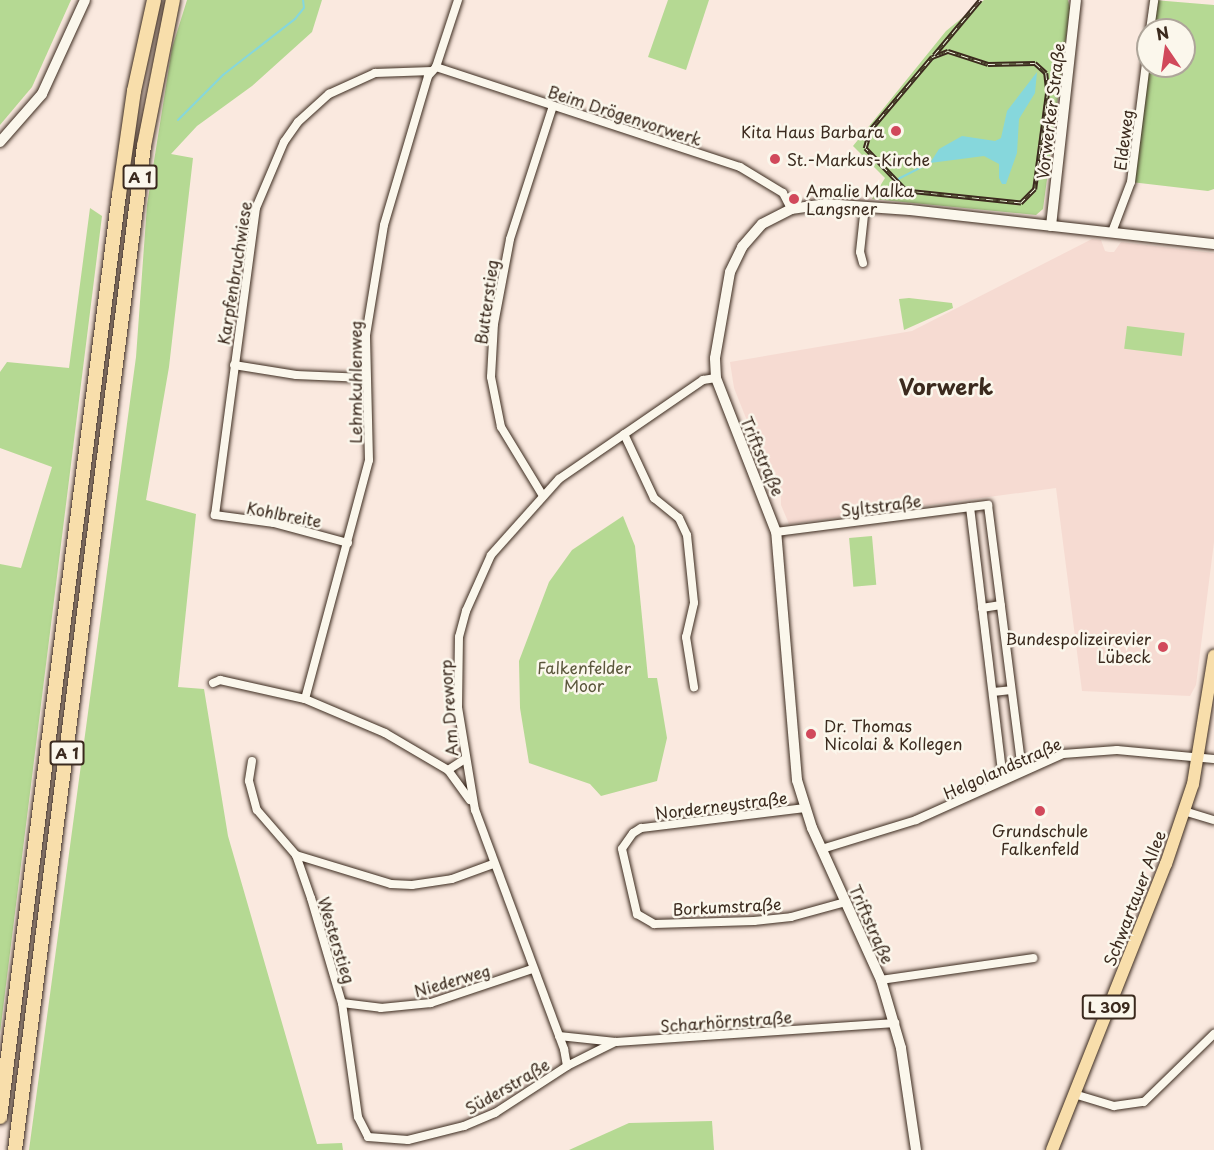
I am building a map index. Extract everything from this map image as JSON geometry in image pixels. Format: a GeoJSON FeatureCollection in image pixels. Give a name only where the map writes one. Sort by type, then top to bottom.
{"type":"FeatureCollection","features":[{"type":"Feature","properties":{"kind":"highway","name":"A 1"},"geometry":{"type":"LineString","coordinates":[[0,1117],[122,172],[134,91],[154,0]]}},
{"type":"Feature","properties":{"kind":"highway","name":"A 1"},"geometry":{"type":"LineString","coordinates":[[15,1150],[144,146],[173,0]]}},
{"type":"Feature","properties":{"kind":"main road","name":"L 309"},"geometry":{"type":"LineString","coordinates":[[1199,757],[1214,656]]}},
{"type":"Feature","properties":{"kind":"main road","name":"Schwartauer Allee"},"geometry":{"type":"LineString","coordinates":[[1052,1150],[1184,811],[1199,757]]}},
{"type":"Feature","properties":{"kind":"street"},"geometry":{"type":"LineString","coordinates":[[0,142],[42,94],[85,0]]}},
{"type":"Feature","properties":{"kind":"street","name":"Lehmkuhlenweg"},"geometry":{"type":"LineString","coordinates":[[305,699],[369,460],[365,378],[370,296],[384,225],[458,0]]}},
{"type":"Feature","properties":{"kind":"street","name":"Vorwerker Straße"},"geometry":{"type":"LineString","coordinates":[[1051,226],[1076,0]]}},
{"type":"Feature","properties":{"kind":"street"},"geometry":{"type":"LineString","coordinates":[[1152,18],[1154,0]]}},
{"type":"Feature","properties":{"kind":"street","name":"Beim Drögenvorwerk"},"geometry":{"type":"LineString","coordinates":[[434,69],[740,167],[783,193],[791,209]]}},
{"type":"Feature","properties":{"kind":"street","name":"Karpfenbruchwiese"},"geometry":{"type":"LineString","coordinates":[[215,515],[256,208],[289,136],[315,105],[344,85],[375,73],[434,69]]}},
{"type":"Feature","properties":{"kind":"street","name":"Eldeweg"},"geometry":{"type":"LineString","coordinates":[[1112,232],[1131,182],[1144,78]]}},
{"type":"Feature","properties":{"kind":"street","name":"Butterstieg"},"geometry":{"type":"LineString","coordinates":[[543,496],[501,427],[491,377],[494,324],[510,239],[553,106]]}},
{"type":"Feature","properties":{"kind":"street","name":"Triftstraße"},"geometry":{"type":"LineString","coordinates":[[916,1150],[895,1023],[881,980],[805,808],[791,730],[776,531],[716,378],[723,309],[738,254],[762,224],[791,209],[825,204],[865,206],[1214,244]]}},
{"type":"Feature","properties":{"kind":"street"},"geometry":{"type":"LineString","coordinates":[[863,263],[860,252],[865,206]]}},
{"type":"Feature","properties":{"kind":"street"},"geometry":{"type":"LineString","coordinates":[[234,365],[297,375],[365,378]]}},
{"type":"Feature","properties":{"kind":"street","name":"Am Dreworp"},"geometry":{"type":"LineString","coordinates":[[567,1066],[559,1036],[532,969],[475,810],[465,759],[456,674],[466,611],[491,555],[559,479],[703,380],[716,378]]}},
{"type":"Feature","properties":{"kind":"street"},"geometry":{"type":"LineString","coordinates":[[624,434],[654,498],[679,518],[687,535],[694,603],[687,637],[694,687]]}},
{"type":"Feature","properties":{"kind":"street","name":"Syltstraße"},"geometry":{"type":"LineString","coordinates":[[776,531],[988,505],[1001,605]]}},
{"type":"Feature","properties":{"kind":"street"},"geometry":{"type":"LineString","coordinates":[[970,507],[1003,780]]}},
{"type":"Feature","properties":{"kind":"street","name":"Kohlbreite"},"geometry":{"type":"LineString","coordinates":[[215,515],[274,523],[348,543]]}},
{"type":"Feature","properties":{"kind":"street"},"geometry":{"type":"LineString","coordinates":[[982,608],[1001,605],[1022,771]]}},
{"type":"Feature","properties":{"kind":"street"},"geometry":{"type":"LineString","coordinates":[[213,683],[220,680],[305,699],[385,733],[448,770],[462,784],[475,810]]}},
{"type":"Feature","properties":{"kind":"street"},"geometry":{"type":"LineString","coordinates":[[993,692],[1011,690]]}},
{"type":"Feature","properties":{"kind":"street","name":"Helgolandstraße"},"geometry":{"type":"LineString","coordinates":[[822,849],[916,820],[1022,771],[1081,750],[1214,759]]}},
{"type":"Feature","properties":{"kind":"street"},"geometry":{"type":"LineString","coordinates":[[448,770],[465,759]]}},
{"type":"Feature","properties":{"kind":"street","name":"Westerstieg"},"geometry":{"type":"LineString","coordinates":[[252,761],[249,781],[257,810],[296,855],[342,1003],[358,1117],[373,1139]]}},
{"type":"Feature","properties":{"kind":"street","name":"Norderneystraße"},"geometry":{"type":"LineString","coordinates":[[645,922],[637,914],[623,858],[625,841],[633,833],[641,828],[805,808]]}},
{"type":"Feature","properties":{"kind":"street"},"geometry":{"type":"LineString","coordinates":[[1184,811],[1214,820]]}},
{"type":"Feature","properties":{"kind":"street"},"geometry":{"type":"LineString","coordinates":[[296,855],[391,884],[412,885],[452,879],[494,864]]}},
{"type":"Feature","properties":{"kind":"street","name":"Borkumstraße"},"geometry":{"type":"LineString","coordinates":[[645,922],[772,920],[846,902]]}},
{"type":"Feature","properties":{"kind":"street"},"geometry":{"type":"LineString","coordinates":[[881,980],[1033,958]]}},
{"type":"Feature","properties":{"kind":"street","name":"Niederweg"},"geometry":{"type":"LineString","coordinates":[[342,1003],[381,1008],[431,1003],[532,969]]}},
{"type":"Feature","properties":{"kind":"street","name":"Scharhörnstraße"},"geometry":{"type":"LineString","coordinates":[[559,1036],[615,1042],[895,1023]]}},
{"type":"Feature","properties":{"kind":"street"},"geometry":{"type":"LineString","coordinates":[[1074,1094],[1114,1106],[1144,1102],[1214,1034]]}},
{"type":"Feature","properties":{"kind":"street","name":"Süderstraße"},"geometry":{"type":"LineString","coordinates":[[373,1139],[408,1140],[464,1126],[513,1102],[567,1066],[615,1042]]}},
{"type":"Feature","properties":{"kind":"shaded area"},"geometry":{"type":"Polygon","coordinates":[[[1092,239],[1101,240],[1105,251],[1109,252],[1114,252],[1121,242],[1214,253],[1214,542],[1196,685],[1190,696],[1082,691],[1056,488],[789,524],[781,505],[781,490],[773,486],[734,388],[730,362],[912,331],[1092,239]]]}},
{"type":"Feature","properties":{"kind":"green space"},"geometry":{"type":"Polygon","coordinates":[[[0,0],[71,0],[32,87],[0,125],[0,0]]]}},
{"type":"Feature","properties":{"kind":"green space"},"geometry":{"type":"Polygon","coordinates":[[[187,0],[322,0],[312,32],[252,86],[197,126],[171,154],[193,158],[169,367],[146,500],[196,514],[178,687],[204,689],[228,836],[317,1144],[342,1143],[343,1150],[29,1150],[136,357],[147,205],[172,48],[187,0]]]}},
{"type":"Feature","properties":{"kind":"green space"},"geometry":{"type":"Polygon","coordinates":[[[668,0],[709,0],[686,70],[648,57],[668,0]]]}},
{"type":"Feature","properties":{"kind":"green space"},"geometry":{"type":"Polygon","coordinates":[[[984,0],[1068,0],[1070,8],[1043,209],[1036,215],[872,199],[885,178],[853,146],[946,31],[984,0]]]}},
{"type":"Feature","properties":{"kind":"green space"},"geometry":{"type":"Polygon","coordinates":[[[1154,0],[1214,5],[1214,189],[1208,191],[1131,182],[1146,78],[1196,78],[1196,18],[1152,18],[1154,0]]]}},
{"type":"Feature","properties":{"kind":"green space"},"geometry":{"type":"Polygon","coordinates":[[[90,208],[102,216],[0,1033],[0,564],[21,568],[52,467],[0,448],[0,372],[7,362],[69,368],[90,208]]]}},
{"type":"Feature","properties":{"kind":"green space"},"geometry":{"type":"Polygon","coordinates":[[[899,299],[952,303],[953,308],[904,330],[899,299]]]}},
{"type":"Feature","properties":{"kind":"green space"},"geometry":{"type":"Polygon","coordinates":[[[1127,326],[1185,333],[1182,356],[1124,349],[1127,326]]]}},
{"type":"Feature","properties":{"kind":"green space","name":"Falkenfelder Moor"},"geometry":{"type":"Polygon","coordinates":[[[623,516],[635,546],[648,678],[657,678],[667,738],[657,781],[601,796],[590,784],[529,763],[520,708],[519,661],[549,582],[572,550],[623,516]]]}},
{"type":"Feature","properties":{"kind":"green space"},"geometry":{"type":"Polygon","coordinates":[[[872,536],[876,585],[853,587],[849,538],[872,536]]]}},
{"type":"Feature","properties":{"kind":"green space"},"geometry":{"type":"Polygon","coordinates":[[[712,1121],[714,1150],[569,1150],[629,1123],[712,1121]]]}},
{"type":"Feature","properties":{"kind":"water"},"geometry":{"type":"Polygon","coordinates":[[[1037,72],[1035,93],[1019,119],[1017,153],[1006,184],[1002,184],[999,178],[999,164],[984,156],[930,163],[939,149],[962,136],[995,141],[1001,138],[1007,111],[1037,72]]]}},
{"type":"Feature","properties":{"kind":"waterway"},"geometry":{"type":"LineString","coordinates":[[178,120],[223,75],[295,19],[304,8],[303,0]]}},
{"type":"Feature","properties":{"kind":"waterway"},"geometry":{"type":"LineString","coordinates":[[882,193],[900,178],[930,163]]}},
{"type":"Feature","properties":{"kind":"railway"},"geometry":{"type":"LineString","coordinates":[[934,55],[980,0]]}},
{"type":"Feature","properties":{"kind":"railway"},"geometry":{"type":"LineString","coordinates":[[948,51],[988,64],[1035,63],[1046,73],[1048,91],[1035,189],[1021,203],[906,191],[865,148],[870,130],[932,57],[948,51]]}},
{"type":"Feature","properties":{"kind":"place","name":"Kita Haus Barbara"},"geometry":{"type":"Point","coordinates":[896,131]}},
{"type":"Feature","properties":{"kind":"place","name":"St.-Markus-Kirche"},"geometry":{"type":"Point","coordinates":[775,159]}},
{"type":"Feature","properties":{"kind":"place","name":"Amalie Malka Langsner"},"geometry":{"type":"Point","coordinates":[794,199]}},
{"type":"Feature","properties":{"kind":"place","name":"Bundespolizeirevier Lübeck"},"geometry":{"type":"Point","coordinates":[1163,647]}},
{"type":"Feature","properties":{"kind":"place","name":"Dr. Thomas Nicolai & Kollegen"},"geometry":{"type":"Point","coordinates":[811,734]}},
{"type":"Feature","properties":{"kind":"place","name":"Grundschule Falkenfeld"},"geometry":{"type":"Point","coordinates":[1040,811]}},
{"type":"Feature","properties":{"kind":"district","name":"Vorwerk"},"geometry":{"type":"Point","coordinates":[946,386]}}]}
